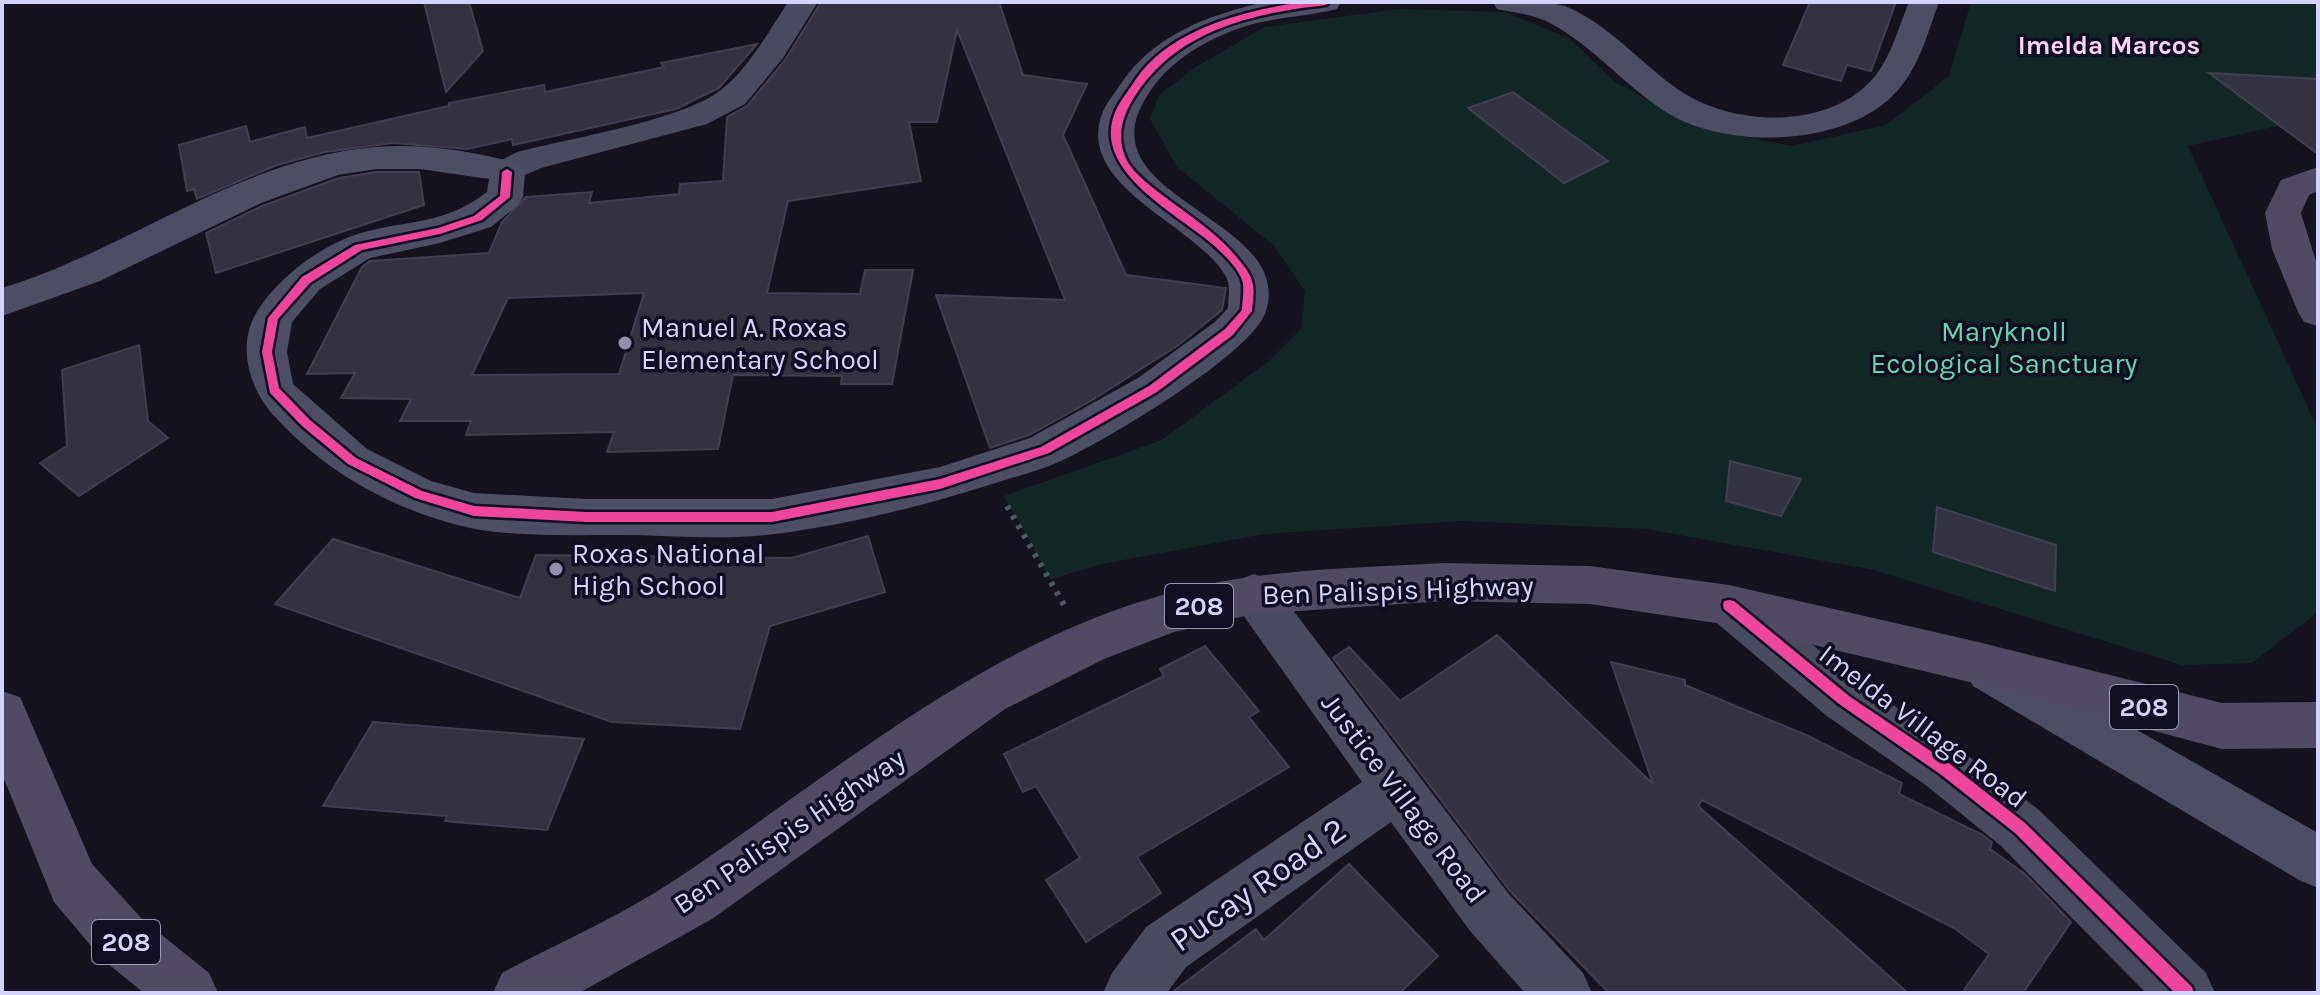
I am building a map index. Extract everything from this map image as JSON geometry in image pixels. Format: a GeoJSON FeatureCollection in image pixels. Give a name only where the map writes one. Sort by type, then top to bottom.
{"type":"FeatureCollection","features":[{"type":"Feature","properties":{"kind":"main road"},"geometry":{"type":"LineString","coordinates":[[2318,178],[2294,188],[2283,213],[2291,249],[2318,312]]}},
{"type":"Feature","properties":{"kind":"main road","name":"Ben Palispis Highway"},"geometry":{"type":"LineString","coordinates":[[522,993],[693,900],[988,693],[1087,644],[1171,613],[1254,594],[1444,582],[1590,585],[1729,605],[1974,662],[2222,726],[2318,725]]}},
{"type":"Feature","properties":{"kind":"main road","name":"208"},"geometry":{"type":"LineString","coordinates":[[2,713],[73,883],[122,939],[189,993]]}},
{"type":"Feature","properties":{"kind":"street"},"geometry":{"type":"LineString","coordinates":[[2,302],[88,274],[264,189],[334,164],[386,159],[460,160],[507,172],[529,160],[695,117],[733,97],[772,51],[803,2]]}},
{"type":"Feature","properties":{"kind":"street"},"geometry":{"type":"LineString","coordinates":[[507,172],[505,197],[478,218],[440,231],[359,247],[306,280],[273,318],[267,352],[274,390],[306,423],[352,461],[419,495],[474,511],[586,517],[772,517],[940,484],[1045,450],[1153,389],[1229,332],[1247,311],[1247,277],[1222,246],[1149,190],[1118,155],[1115,130],[1122,101],[1159,57],[1210,29],[1270,8],[1326,2]]}},
{"type":"Feature","properties":{"kind":"street"},"geometry":{"type":"LineString","coordinates":[[1508,2],[1558,15],[1700,116],[1762,128],[1784,128],[1840,112],[1885,85],[1924,2]]}},
{"type":"Feature","properties":{"kind":"street","name":"Justice Village Road"},"geometry":{"type":"LineString","coordinates":[[1254,594],[1489,912],[1563,993]]}},
{"type":"Feature","properties":{"kind":"street","name":"Imelda Village Road"},"geometry":{"type":"LineString","coordinates":[[1729,605],[1844,700],[1945,769],[2020,828],[2186,993]]}},
{"type":"Feature","properties":{"kind":"street"},"geometry":{"type":"LineString","coordinates":[[1974,662],[2318,862]]}},
{"type":"Feature","properties":{"kind":"street","name":"Pucay Road 2"},"geometry":{"type":"LineString","coordinates":[[1132,993],[1166,947],[1396,789]]}},
{"type":"Feature","properties":{"kind":"path"},"geometry":{"type":"LineString","coordinates":[[985,469],[1087,644]]}},
{"type":"Feature","properties":{"kind":"green space","name":"Maryknoll Ecological Sanctuary"},"geometry":{"type":"Polygon","coordinates":[[[1971,2],[2318,2],[2318,117],[2188,146],[2316,425],[2318,612],[2252,663],[2182,665],[1874,570],[1646,529],[1461,521],[1264,534],[1102,564],[1051,579],[1004,496],[1162,440],[1270,360],[1301,329],[1305,291],[1274,246],[1177,167],[1150,119],[1159,95],[1196,67],[1264,27],[1398,9],[1505,12],[1570,39],[1615,82],[1699,127],[1792,146],[1886,125],[1949,76],[1971,2]]]}},
{"type":"Feature","properties":{"kind":"building"},"geometry":{"type":"Polygon","coordinates":[[[424,2],[469,2],[483,51],[446,92],[424,2]]]}},
{"type":"Feature","properties":{"kind":"building"},"geometry":{"type":"Polygon","coordinates":[[[821,2],[999,2],[1023,75],[1087,84],[1063,135],[1126,275],[1226,288],[1222,310],[1177,346],[1094,399],[1029,435],[990,448],[936,295],[1065,300],[957,30],[937,122],[909,122],[921,181],[788,201],[767,293],[860,294],[865,270],[913,270],[892,384],[841,384],[842,376],[733,375],[718,449],[607,452],[614,432],[466,435],[471,421],[400,421],[411,399],[341,398],[355,373],[307,374],[362,267],[370,261],[489,253],[502,222],[526,197],[592,192],[589,203],[679,194],[680,184],[723,181],[727,117],[747,106],[785,60],[821,2]],[[644,293],[508,298],[472,375],[619,374],[644,293]]]}},
{"type":"Feature","properties":{"kind":"building"},"geometry":{"type":"Polygon","coordinates":[[[1810,2],[1896,2],[1871,71],[1847,65],[1841,81],[1783,65],[1810,2]]]}},
{"type":"Feature","properties":{"kind":"building"},"geometry":{"type":"Polygon","coordinates":[[[757,44],[719,88],[676,109],[513,145],[512,139],[467,149],[393,143],[325,152],[277,165],[197,199],[194,189],[187,191],[179,145],[246,126],[250,142],[305,127],[307,138],[449,106],[449,103],[544,85],[545,92],[664,67],[661,63],[757,44]]]}},
{"type":"Feature","properties":{"kind":"building"},"geometry":{"type":"Polygon","coordinates":[[[2209,73],[2318,79],[2318,154],[2209,73]]]}},
{"type":"Feature","properties":{"kind":"building"},"geometry":{"type":"Polygon","coordinates":[[[1513,92],[1608,161],[1564,183],[1468,108],[1513,92]]]}},
{"type":"Feature","properties":{"kind":"building"},"geometry":{"type":"Polygon","coordinates":[[[376,172],[419,172],[424,205],[216,273],[206,233],[262,206],[339,178],[376,172]]]}},
{"type":"Feature","properties":{"kind":"building"},"geometry":{"type":"Polygon","coordinates":[[[139,345],[148,421],[168,438],[79,496],[40,463],[67,446],[62,370],[139,345]]]}},
{"type":"Feature","properties":{"kind":"building"},"geometry":{"type":"Polygon","coordinates":[[[1730,461],[1801,479],[1781,516],[1726,501],[1730,461]]]}},
{"type":"Feature","properties":{"kind":"building"},"geometry":{"type":"Polygon","coordinates":[[[1937,507],[2056,545],[2055,591],[1933,552],[1937,507]]]}},
{"type":"Feature","properties":{"kind":"building"},"geometry":{"type":"Polygon","coordinates":[[[868,536],[885,592],[770,626],[740,729],[612,722],[275,604],[333,539],[520,598],[536,555],[792,558],[868,536]]]}},
{"type":"Feature","properties":{"kind":"building"},"geometry":{"type":"Polygon","coordinates":[[[1497,635],[1653,784],[1611,662],[1685,680],[1685,685],[1806,735],[1902,783],[1899,794],[1992,842],[1990,849],[2025,874],[2071,922],[2023,993],[1962,993],[1989,954],[1954,928],[1702,800],[1698,806],[1908,993],[1609,993],[1510,891],[1333,658],[1349,647],[1400,701],[1497,635]]]}},
{"type":"Feature","properties":{"kind":"building"},"geometry":{"type":"Polygon","coordinates":[[[1205,646],[1259,711],[1249,717],[1289,767],[1137,857],[1161,893],[1086,942],[1046,880],[1080,858],[1036,786],[1023,792],[1004,754],[1164,676],[1160,669],[1205,646]]]}},
{"type":"Feature","properties":{"kind":"building"},"geometry":{"type":"Polygon","coordinates":[[[373,722],[584,739],[547,830],[445,821],[447,816],[323,806],[373,722]]]}},
{"type":"Feature","properties":{"kind":"building"},"geometry":{"type":"Polygon","coordinates":[[[1349,864],[1438,956],[1400,993],[1171,993],[1256,929],[1264,940],[1349,864]]]}},
{"type":"Feature","properties":{"kind":"cycle path"},"geometry":{"type":"LineString","coordinates":[[507,172],[505,197],[478,218],[440,231],[359,247],[306,280],[273,318],[267,352],[274,390],[306,423],[352,461],[419,495],[474,511],[586,517],[772,517],[940,484],[1045,450],[1153,389],[1229,332],[1247,311],[1247,278],[1226,250],[1146,188],[1125,166],[1115,141],[1120,111],[1143,76],[1181,43],[1251,14],[1326,2]]}},
{"type":"Feature","properties":{"kind":"cycle path"},"geometry":{"type":"LineString","coordinates":[[1729,605],[1844,700],[1945,769],[2020,828],[2186,993]]}},
{"type":"Feature","properties":{"kind":"place","name":"Manuel A. Roxas Elementary School"},"geometry":{"type":"Point","coordinates":[625,343]}},
{"type":"Feature","properties":{"kind":"place","name":"Roxas National High School"},"geometry":{"type":"Point","coordinates":[556,569]}},
{"type":"Feature","properties":{"kind":"district","name":"Imelda Marcos"},"geometry":{"type":"Point","coordinates":[2109,45]}}]}
